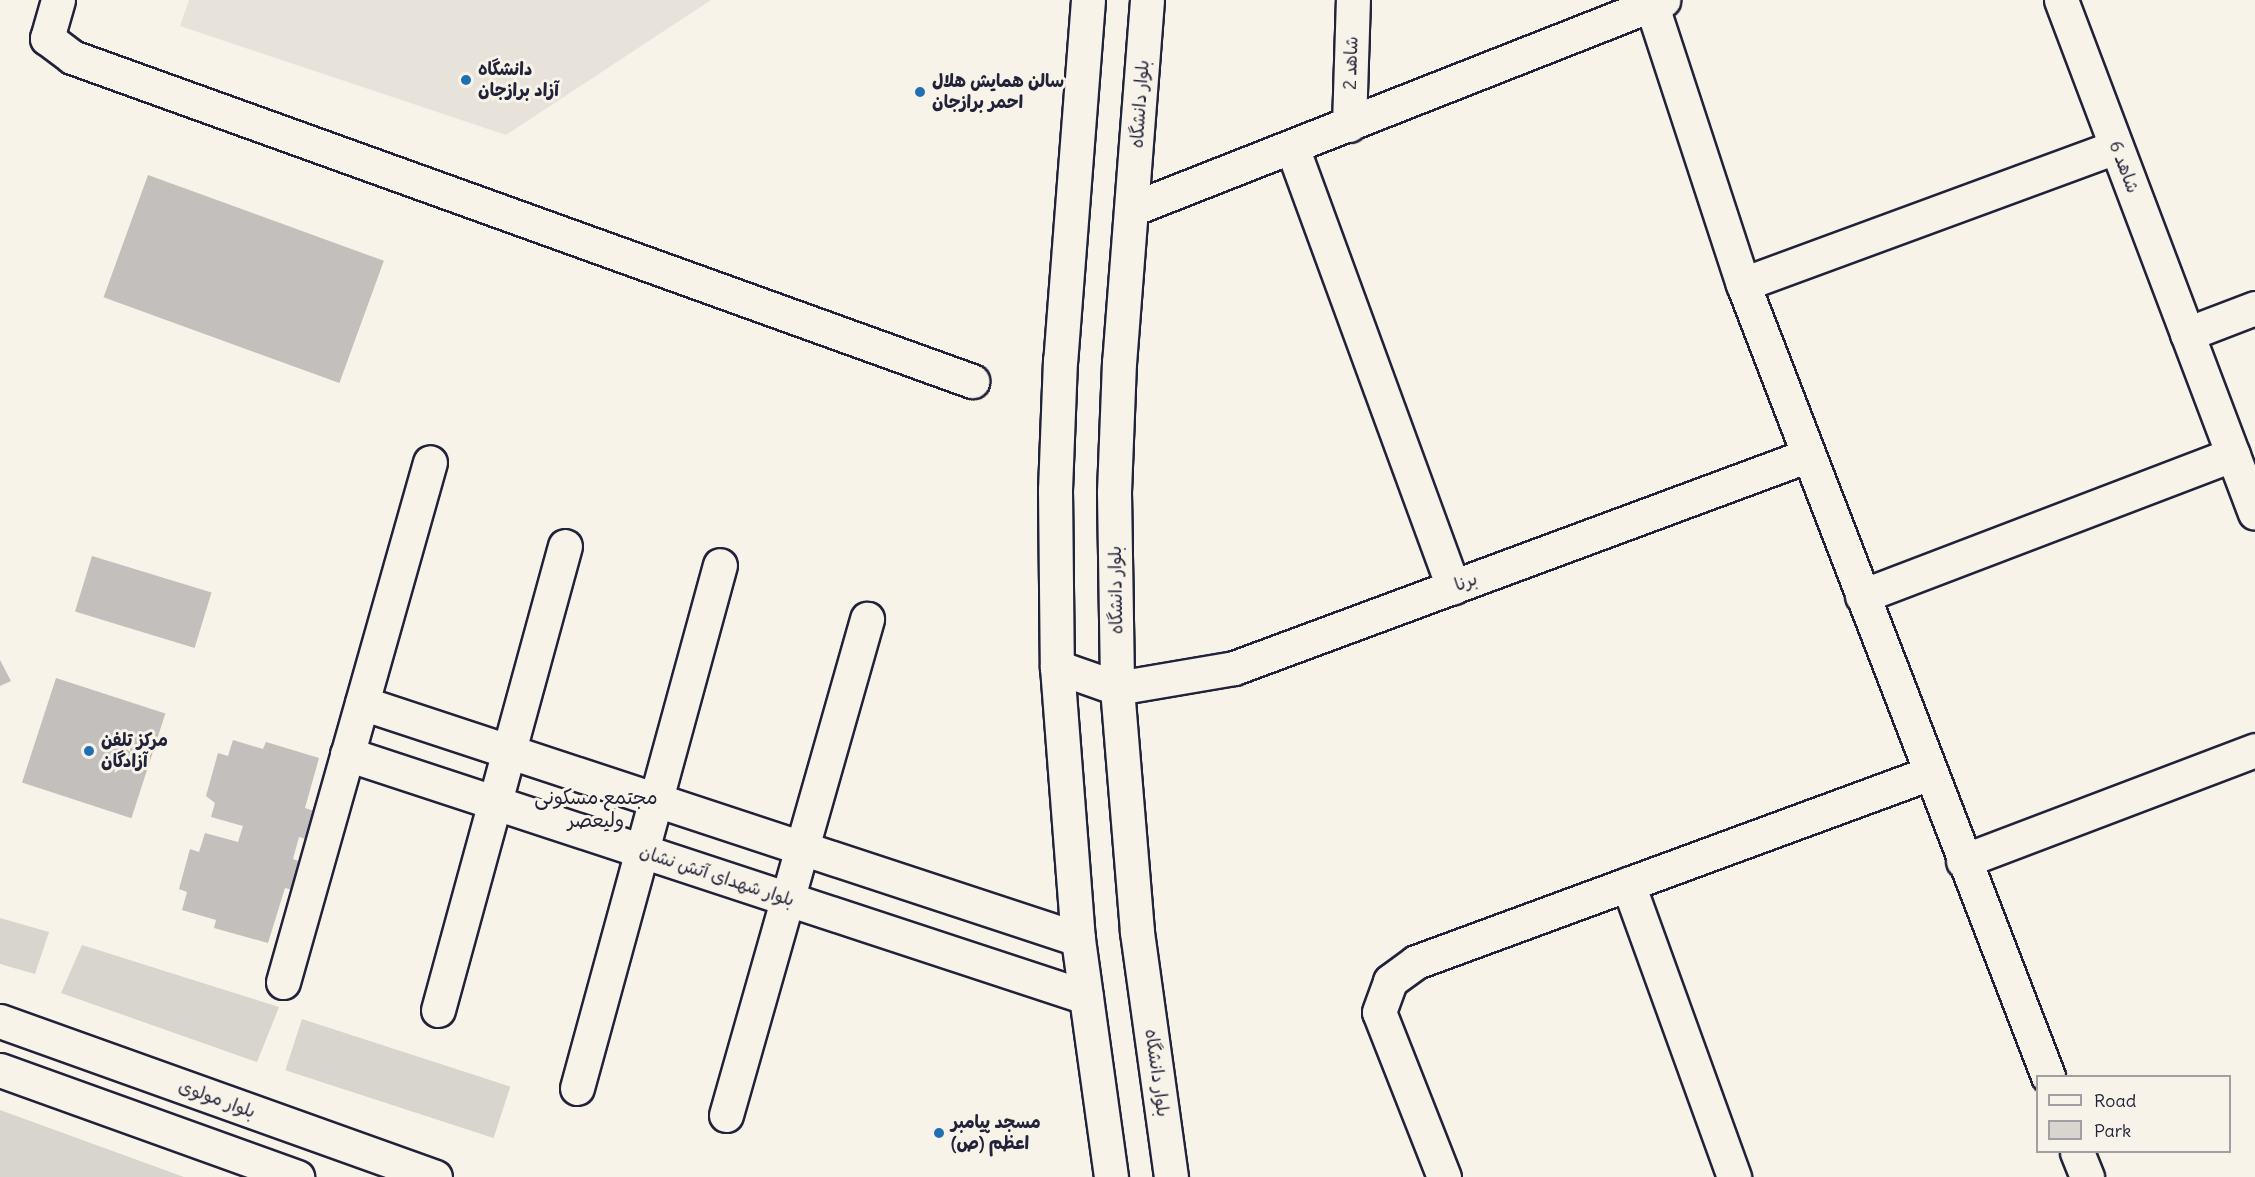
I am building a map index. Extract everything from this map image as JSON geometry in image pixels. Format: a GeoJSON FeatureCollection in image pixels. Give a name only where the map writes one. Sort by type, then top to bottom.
{"type":"FeatureCollection","features":[{"type":"Feature","properties":{"kind":"street"},"geometry":{"type":"LineString","coordinates":[[58,0],[47,38],[72,57],[972,381]]}},
{"type":"Feature","properties":{"kind":"street"},"geometry":{"type":"LineString","coordinates":[[1088,0],[1060,360],[1055,490],[1057,667],[1078,939],[1111,1177]]}},
{"type":"Feature","properties":{"kind":"street","name":"بلوار دانشگاه"},"geometry":{"type":"LineString","coordinates":[[1147,0],[1119,362],[1114,492],[1117,688],[1137,932],[1171,1177]]}},
{"type":"Feature","properties":{"kind":"street","name":"شاهد 2"},"geometry":{"type":"LineString","coordinates":[[1349,125],[1353,0]]}},
{"type":"Feature","properties":{"kind":"street","name":"شاهد 6"},"geometry":{"type":"LineString","coordinates":[[2061,0],[2255,513]]}},
{"type":"Feature","properties":{"kind":"street"},"geometry":{"type":"LineString","coordinates":[[1132,209],[1655,2],[1743,284],[2047,1075]]}},
{"type":"Feature","properties":{"kind":"street"},"geometry":{"type":"LineString","coordinates":[[1292,147],[1453,587]]}},
{"type":"Feature","properties":{"kind":"street"},"geometry":{"type":"LineString","coordinates":[[1743,284],[2116,147]]}},
{"type":"Feature","properties":{"kind":"street"},"geometry":{"type":"LineString","coordinates":[[2187,334],[2255,308]]}},
{"type":"Feature","properties":{"kind":"street"},"geometry":{"type":"LineString","coordinates":[[1862,596],[2233,454]]}},
{"type":"Feature","properties":{"kind":"street","name":"برنا"},"geometry":{"type":"LineString","coordinates":[[1117,688],[1234,668],[1809,455]]}},
{"type":"Feature","properties":{"kind":"street"},"geometry":{"type":"LineString","coordinates":[[283,982],[430,462]]}},
{"type":"Feature","properties":{"kind":"street"},"geometry":{"type":"LineString","coordinates":[[438,1011],[565,546]]}},
{"type":"Feature","properties":{"kind":"street"},"geometry":{"type":"LineString","coordinates":[[577,1088],[720,565]]}},
{"type":"Feature","properties":{"kind":"street"},"geometry":{"type":"LineString","coordinates":[[726,1115],[867,619]]}},
{"type":"Feature","properties":{"kind":"street"},"geometry":{"type":"LineString","coordinates":[[1057,667],[1117,688]]}},
{"type":"Feature","properties":{"kind":"street"},"geometry":{"type":"LineString","coordinates":[[362,703],[1078,939]]}},
{"type":"Feature","properties":{"kind":"street"},"geometry":{"type":"LineString","coordinates":[[1963,861],[2255,750]]}},
{"type":"Feature","properties":{"kind":"street","name":"بلوار شهدای آتش نشان"},"geometry":{"type":"LineString","coordinates":[[347,754],[1086,998]]}},
{"type":"Feature","properties":{"kind":"street"},"geometry":{"type":"LineString","coordinates":[[1444,1177],[1379,1012],[1390,981],[1416,962],[1930,773]]}},
{"type":"Feature","properties":{"kind":"street"},"geometry":{"type":"LineString","coordinates":[[1628,884],[1734,1177]]}},
{"type":"Feature","properties":{"kind":"street","name":"بلوار مولوی"},"geometry":{"type":"LineString","coordinates":[[0,1021],[435,1177]]}},
{"type":"Feature","properties":{"kind":"street"},"geometry":{"type":"LineString","coordinates":[[0,1070],[297,1177]]}},
{"type":"Feature","properties":{"kind":"street"},"geometry":{"type":"LineString","coordinates":[[2077,1153],[2087,1177]]}},
{"type":"Feature","properties":{"kind":"shaded area","name":"دانشگاه آزاد برازجان"},"geometry":{"type":"Polygon","coordinates":[[[189,0],[711,0],[506,135],[180,26],[189,0]]]}},
{"type":"Feature","properties":{"kind":"green space"},"geometry":{"type":"Polygon","coordinates":[[[0,918],[49,932],[35,974],[0,964],[0,918]]]}},
{"type":"Feature","properties":{"kind":"green space"},"geometry":{"type":"Polygon","coordinates":[[[82,945],[279,1007],[257,1062],[61,993],[82,945]]]}},
{"type":"Feature","properties":{"kind":"green space"},"geometry":{"type":"Polygon","coordinates":[[[302,1019],[510,1087],[494,1138],[285,1070],[302,1019]]]}},
{"type":"Feature","properties":{"kind":"green space"},"geometry":{"type":"Polygon","coordinates":[[[0,1110],[184,1177],[0,1177],[0,1110]]]}},
{"type":"Feature","properties":{"kind":"building"},"geometry":{"type":"Polygon","coordinates":[[[148,175],[384,261],[339,383],[104,297],[148,175]]]}},
{"type":"Feature","properties":{"kind":"building"},"geometry":{"type":"Polygon","coordinates":[[[92,556],[212,593],[195,648],[75,611],[92,556]]]}},
{"type":"Feature","properties":{"kind":"building"},"geometry":{"type":"Polygon","coordinates":[[[0,660],[11,681],[0,686],[0,660]]]}},
{"type":"Feature","properties":{"kind":"building"},"geometry":{"type":"Polygon","coordinates":[[[56,678],[165,714],[131,818],[22,783],[56,678]]]}},
{"type":"Feature","properties":{"kind":"building"},"geometry":{"type":"Polygon","coordinates":[[[233,740],[263,749],[266,742],[319,758],[305,808],[314,811],[306,839],[299,837],[293,859],[301,862],[293,890],[285,888],[268,943],[214,928],[216,920],[182,910],[187,892],[179,889],[190,849],[199,852],[205,833],[238,842],[243,826],[211,817],[215,803],[206,796],[218,753],[228,756],[233,740]]]}},
{"type":"Feature","properties":{"kind":"place","name":"دانشگاه آزاد برازجان"},"geometry":{"type":"Point","coordinates":[466,80]}},
{"type":"Feature","properties":{"kind":"place","name":"سالن همایش هلال احمر برازجان"},"geometry":{"type":"Point","coordinates":[920,92]}},
{"type":"Feature","properties":{"kind":"place","name":"مرکز تلفن آزادگان"},"geometry":{"type":"Point","coordinates":[89,751]}},
{"type":"Feature","properties":{"kind":"place","name":"مسجد پیامبر اعظم (ص)"},"geometry":{"type":"Point","coordinates":[939,1133]}},
{"type":"Feature","properties":{"kind":"district","name":"مجتمع مسکونی ولیعصر"},"geometry":{"type":"Point","coordinates":[596,808]}}]}
